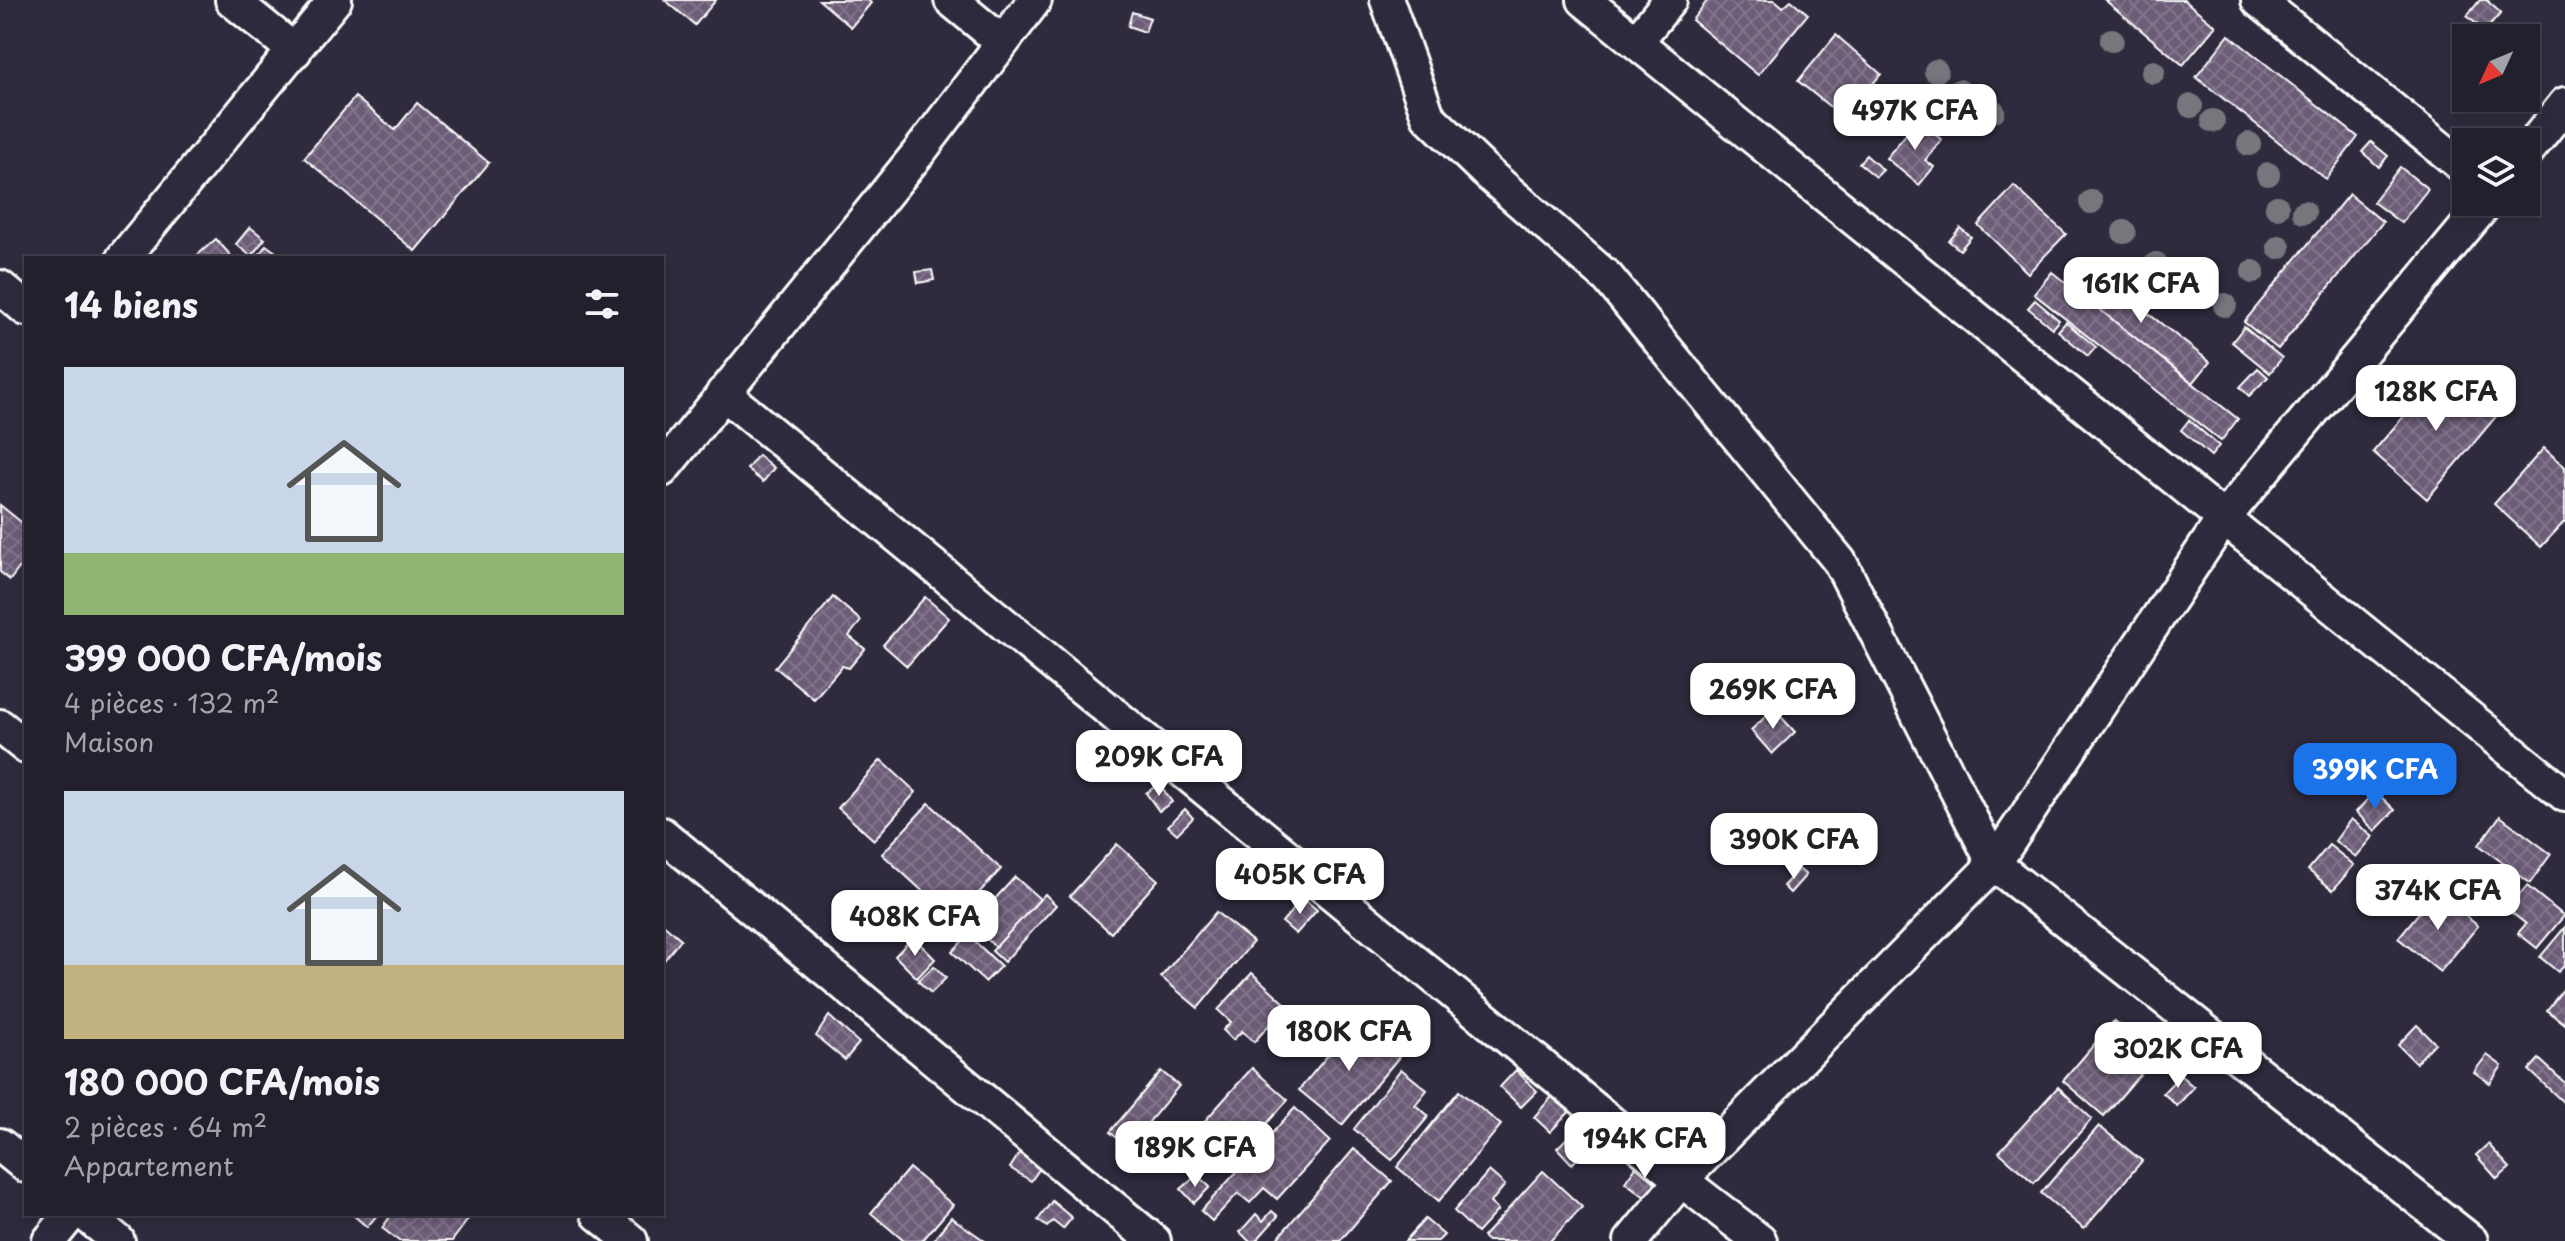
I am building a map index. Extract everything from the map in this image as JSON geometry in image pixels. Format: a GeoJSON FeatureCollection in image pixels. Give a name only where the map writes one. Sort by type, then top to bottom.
{"type":"FeatureCollection","features":[{"type":"Feature","properties":{"kind":"street"},"geometry":{"type":"LineString","coordinates":[[232,0],[295,51]]}},
{"type":"Feature","properties":{"kind":"street"},"geometry":{"type":"LineString","coordinates":[[125,256],[335,0]]}},
{"type":"Feature","properties":{"kind":"street"},"geometry":{"type":"LineString","coordinates":[[951,0],[1002,42]]}},
{"type":"Feature","properties":{"kind":"street"},"geometry":{"type":"LineString","coordinates":[[664,467],[920,151],[1035,0]]}},
{"type":"Feature","properties":{"kind":"street"},"geometry":{"type":"LineString","coordinates":[[1387,0],[1428,116],[1486,172],[1608,278],[1840,562],[1994,864],[2471,1241]]}},
{"type":"Feature","properties":{"kind":"street"},"geometry":{"type":"LineString","coordinates":[[1584,0],[2565,795]]}},
{"type":"Feature","properties":{"kind":"street"},"geometry":{"type":"LineString","coordinates":[[1636,42],[1670,0]]}},
{"type":"Feature","properties":{"kind":"street"},"geometry":{"type":"LineString","coordinates":[[2258,0],[2452,158]]}},
{"type":"Feature","properties":{"kind":"street"},"geometry":{"type":"LineString","coordinates":[[2540,135],[2565,104]]}},
{"type":"Feature","properties":{"kind":"street"},"geometry":{"type":"LineString","coordinates":[[1631,1241],[1681,1180],[1994,864],[2224,518],[2475,216]]}},
{"type":"Feature","properties":{"kind":"street"},"geometry":{"type":"LineString","coordinates":[[0,287],[24,307]]}},
{"type":"Feature","properties":{"kind":"street"},"geometry":{"type":"LineString","coordinates":[[723,393],[1681,1180],[1760,1241]]}},
{"type":"Feature","properties":{"kind":"street"},"geometry":{"type":"LineString","coordinates":[[0,726],[24,745]]}},
{"type":"Feature","properties":{"kind":"street"},"geometry":{"type":"LineString","coordinates":[[664,836],[1154,1241]]}},
{"type":"Feature","properties":{"kind":"street"},"geometry":{"type":"LineString","coordinates":[[0,1145],[24,1164]]}},
{"type":"Feature","properties":{"kind":"street"},"geometry":{"type":"LineString","coordinates":[[49,1241],[69,1216]]}},
{"type":"Feature","properties":{"kind":"street"},"geometry":{"type":"LineString","coordinates":[[87,1216],[118,1241]]}},
{"type":"Feature","properties":{"kind":"street"},"geometry":{"type":"LineString","coordinates":[[600,1216],[631,1241]]}},
{"type":"Feature","properties":{"kind":"building"},"geometry":{"type":"Polygon","coordinates":[[[665,0],[716,0],[695,25],[665,0]]]}},
{"type":"Feature","properties":{"kind":"building"},"geometry":{"type":"Polygon","coordinates":[[[819,0],[868,0],[871,3],[851,27],[819,0]]]}},
{"type":"Feature","properties":{"kind":"building"},"geometry":{"type":"Polygon","coordinates":[[[1708,0],[1775,0],[1783,7],[1791,0],[1808,14],[1758,75],[1692,20],[1708,0]]]}},
{"type":"Feature","properties":{"kind":"building"},"geometry":{"type":"Polygon","coordinates":[[[2105,0],[2184,0],[2216,26],[2183,65],[2105,0]]]}},
{"type":"Feature","properties":{"kind":"building"},"geometry":{"type":"Polygon","coordinates":[[[2480,0],[2486,0],[2501,13],[2491,24],[2477,24],[2467,16],[2480,0]]]}},
{"type":"Feature","properties":{"kind":"building"},"geometry":{"type":"Polygon","coordinates":[[[1132,12],[1150,18],[1145,32],[1128,26],[1132,12]]]}},
{"type":"Feature","properties":{"kind":"building"},"geometry":{"type":"Polygon","coordinates":[[[1836,35],[1881,74],[1844,118],[1798,81],[1836,35]]]}},
{"type":"Feature","properties":{"kind":"building"},"geometry":{"type":"Polygon","coordinates":[[[2229,35],[2358,137],[2326,179],[2196,77],[2229,35]]]}},
{"type":"Feature","properties":{"kind":"building"},"geometry":{"type":"Polygon","coordinates":[[[355,97],[395,130],[417,103],[489,163],[415,251],[304,158],[355,97]]]}},
{"type":"Feature","properties":{"kind":"building"},"geometry":{"type":"Polygon","coordinates":[[[1918,120],[1942,140],[1925,160],[1934,167],[1919,185],[1886,158],[1918,120]]]}},
{"type":"Feature","properties":{"kind":"building"},"geometry":{"type":"Polygon","coordinates":[[[2371,142],[2388,156],[2379,167],[2362,152],[2371,142]]]}},
{"type":"Feature","properties":{"kind":"building"},"geometry":{"type":"Polygon","coordinates":[[[1866,155],[1883,170],[1876,177],[1859,163],[1866,155]]]}},
{"type":"Feature","properties":{"kind":"building"},"geometry":{"type":"Polygon","coordinates":[[[2400,167],[2428,189],[2401,223],[2373,202],[2400,167]]]}},
{"type":"Feature","properties":{"kind":"building"},"geometry":{"type":"Polygon","coordinates":[[[2014,186],[2066,234],[2028,273],[1978,225],[2014,186]]]}},
{"type":"Feature","properties":{"kind":"building"},"geometry":{"type":"Polygon","coordinates":[[[2349,194],[2383,222],[2278,349],[2244,322],[2349,194]]]}},
{"type":"Feature","properties":{"kind":"building"},"geometry":{"type":"Polygon","coordinates":[[[250,227],[265,239],[251,256],[236,244],[250,227]]]}},
{"type":"Feature","properties":{"kind":"building"},"geometry":{"type":"Polygon","coordinates":[[[1960,228],[1971,237],[1960,250],[1949,241],[1960,228]]]}},
{"type":"Feature","properties":{"kind":"building"},"geometry":{"type":"Polygon","coordinates":[[[216,239],[231,256],[196,256],[216,239]]]}},
{"type":"Feature","properties":{"kind":"building"},"geometry":{"type":"Polygon","coordinates":[[[266,245],[281,256],[258,256],[266,245]]]}},
{"type":"Feature","properties":{"kind":"building"},"geometry":{"type":"Polygon","coordinates":[[[2089,267],[2210,362],[2193,383],[2072,288],[2089,267]]]}},
{"type":"Feature","properties":{"kind":"building"},"geometry":{"type":"Polygon","coordinates":[[[932,270],[934,280],[918,283],[916,272],[932,270]]]}},
{"type":"Feature","properties":{"kind":"building"},"geometry":{"type":"Polygon","coordinates":[[[2052,272],[2238,419],[2221,441],[2034,294],[2052,272]]]}},
{"type":"Feature","properties":{"kind":"building"},"geometry":{"type":"Polygon","coordinates":[[[2035,300],[2059,320],[2052,328],[2028,308],[2035,300]]]}},
{"type":"Feature","properties":{"kind":"building"},"geometry":{"type":"Polygon","coordinates":[[[2066,322],[2096,347],[2088,356],[2058,331],[2066,322]]]}},
{"type":"Feature","properties":{"kind":"building"},"geometry":{"type":"Polygon","coordinates":[[[2244,327],[2282,358],[2270,373],[2232,342],[2244,327]]]}},
{"type":"Feature","properties":{"kind":"building"},"geometry":{"type":"Polygon","coordinates":[[[2258,368],[2268,377],[2249,396],[2240,387],[2258,368]]]}},
{"type":"Feature","properties":{"kind":"building"},"geometry":{"type":"Polygon","coordinates":[[[2445,368],[2499,413],[2427,499],[2373,452],[2445,368]]]}},
{"type":"Feature","properties":{"kind":"building"},"geometry":{"type":"Polygon","coordinates":[[[2189,420],[2219,446],[2211,456],[2181,430],[2189,420]]]}},
{"type":"Feature","properties":{"kind":"building"},"geometry":{"type":"Polygon","coordinates":[[[2544,448],[2565,467],[2565,521],[2541,547],[2494,504],[2544,448]]]}},
{"type":"Feature","properties":{"kind":"building"},"geometry":{"type":"Polygon","coordinates":[[[758,455],[774,468],[763,482],[747,469],[758,455]]]}},
{"type":"Feature","properties":{"kind":"building"},"geometry":{"type":"Polygon","coordinates":[[[0,505],[24,524],[24,562],[10,580],[0,572],[0,505]]]}},
{"type":"Feature","properties":{"kind":"building"},"geometry":{"type":"Polygon","coordinates":[[[833,597],[861,621],[849,636],[865,649],[849,668],[842,666],[814,699],[775,667],[833,597]]]}},
{"type":"Feature","properties":{"kind":"building"},"geometry":{"type":"Polygon","coordinates":[[[925,597],[949,618],[907,666],[883,645],[925,597]]]}},
{"type":"Feature","properties":{"kind":"building"},"geometry":{"type":"Polygon","coordinates":[[[1774,709],[1795,732],[1772,754],[1751,730],[1774,709]]]}},
{"type":"Feature","properties":{"kind":"building"},"geometry":{"type":"Polygon","coordinates":[[[881,760],[916,792],[874,840],[838,808],[881,760]]]}},
{"type":"Feature","properties":{"kind":"building"},"geometry":{"type":"Polygon","coordinates":[[[1159,784],[1172,802],[1159,811],[1146,793],[1159,784]]]}},
{"type":"Feature","properties":{"kind":"building"},"geometry":{"type":"Polygon","coordinates":[[[2375,791],[2395,810],[2375,831],[2356,812],[2375,791]]]}},
{"type":"Feature","properties":{"kind":"building"},"geometry":{"type":"Polygon","coordinates":[[[929,803],[1001,869],[954,920],[882,854],[929,803]]]}},
{"type":"Feature","properties":{"kind":"building"},"geometry":{"type":"Polygon","coordinates":[[[1185,809],[1193,818],[1177,834],[1168,826],[1185,809]]]}},
{"type":"Feature","properties":{"kind":"building"},"geometry":{"type":"Polygon","coordinates":[[[2500,816],[2551,854],[2530,883],[2479,845],[2500,816]]]}},
{"type":"Feature","properties":{"kind":"building"},"geometry":{"type":"Polygon","coordinates":[[[2351,819],[2373,837],[2356,857],[2335,841],[2351,819]]]}},
{"type":"Feature","properties":{"kind":"building"},"geometry":{"type":"Polygon","coordinates":[[[1839,824],[1853,841],[1837,854],[1823,837],[1839,824]]]}},
{"type":"Feature","properties":{"kind":"building"},"geometry":{"type":"Polygon","coordinates":[[[1117,844],[1158,880],[1111,933],[1070,896],[1117,844]]]}},
{"type":"Feature","properties":{"kind":"building"},"geometry":{"type":"Polygon","coordinates":[[[2329,845],[2354,865],[2333,890],[2308,870],[2329,845]]]}},
{"type":"Feature","properties":{"kind":"building"},"geometry":{"type":"Polygon","coordinates":[[[1799,869],[1806,875],[1790,893],[1783,886],[1799,869]]]}},
{"type":"Feature","properties":{"kind":"building"},"geometry":{"type":"Polygon","coordinates":[[[1015,877],[1040,899],[996,947],[971,925],[1015,877]]]}},
{"type":"Feature","properties":{"kind":"building"},"geometry":{"type":"Polygon","coordinates":[[[2527,886],[2564,916],[2537,948],[2518,933],[2526,924],[2507,909],[2527,886]]]}},
{"type":"Feature","properties":{"kind":"building"},"geometry":{"type":"Polygon","coordinates":[[[2436,892],[2478,926],[2440,972],[2398,938],[2436,892]]]}},
{"type":"Feature","properties":{"kind":"building"},"geometry":{"type":"Polygon","coordinates":[[[1045,894],[1056,905],[1004,962],[992,951],[1045,894]]]}},
{"type":"Feature","properties":{"kind":"building"},"geometry":{"type":"Polygon","coordinates":[[[1303,898],[1317,910],[1296,934],[1282,922],[1303,898]]]}},
{"type":"Feature","properties":{"kind":"building"},"geometry":{"type":"Polygon","coordinates":[[[1216,912],[1253,942],[1198,1008],[1161,977],[1216,912]]]}},
{"type":"Feature","properties":{"kind":"building"},"geometry":{"type":"Polygon","coordinates":[[[664,925],[681,939],[664,960],[664,925]]]}},
{"type":"Feature","properties":{"kind":"building"},"geometry":{"type":"Polygon","coordinates":[[[2565,927],[2565,965],[2558,972],[2540,957],[2565,927]]]}},
{"type":"Feature","properties":{"kind":"building"},"geometry":{"type":"Polygon","coordinates":[[[968,935],[1001,966],[985,982],[952,952],[968,935]]]}},
{"type":"Feature","properties":{"kind":"building"},"geometry":{"type":"Polygon","coordinates":[[[913,937],[935,959],[917,978],[895,956],[913,937]]]}},
{"type":"Feature","properties":{"kind":"building"},"geometry":{"type":"Polygon","coordinates":[[[934,966],[946,978],[931,993],[918,981],[934,966]]]}},
{"type":"Feature","properties":{"kind":"building"},"geometry":{"type":"Polygon","coordinates":[[[1252,973],[1287,1005],[1254,1042],[1242,1031],[1233,1040],[1223,1030],[1231,1022],[1218,1010],[1252,973]]]}},
{"type":"Feature","properties":{"kind":"building"},"geometry":{"type":"Polygon","coordinates":[[[2565,987],[2565,1024],[2547,1010],[2565,987]]]}},
{"type":"Feature","properties":{"kind":"building"},"geometry":{"type":"Polygon","coordinates":[[[829,1016],[859,1043],[845,1060],[816,1036],[829,1016]]]}},
{"type":"Feature","properties":{"kind":"building"},"geometry":{"type":"Polygon","coordinates":[[[1356,1021],[1399,1057],[1342,1125],[1299,1090],[1356,1021]]]}},
{"type":"Feature","properties":{"kind":"building"},"geometry":{"type":"Polygon","coordinates":[[[2114,1021],[2155,1057],[2104,1116],[2063,1081],[2114,1021]]]}},
{"type":"Feature","properties":{"kind":"building"},"geometry":{"type":"Polygon","coordinates":[[[2417,1025],[2435,1043],[2416,1063],[2398,1045],[2417,1025]]]}},
{"type":"Feature","properties":{"kind":"building"},"geometry":{"type":"Polygon","coordinates":[[[2487,1055],[2502,1066],[2490,1083],[2474,1072],[2487,1055]]]}},
{"type":"Feature","properties":{"kind":"building"},"geometry":{"type":"Polygon","coordinates":[[[2539,1059],[2565,1083],[2564,1103],[2529,1070],[2539,1059]]]}},
{"type":"Feature","properties":{"kind":"building"},"geometry":{"type":"Polygon","coordinates":[[[1252,1068],[1288,1100],[1230,1164],[1195,1132],[1252,1068]]]}},
{"type":"Feature","properties":{"kind":"building"},"geometry":{"type":"Polygon","coordinates":[[[1401,1069],[1427,1090],[1415,1105],[1429,1116],[1392,1160],[1354,1129],[1401,1069]]]}},
{"type":"Feature","properties":{"kind":"building"},"geometry":{"type":"Polygon","coordinates":[[[1516,1070],[1537,1091],[1521,1107],[1500,1087],[1516,1070]]]}},
{"type":"Feature","properties":{"kind":"building"},"geometry":{"type":"Polygon","coordinates":[[[1161,1071],[1179,1086],[1128,1147],[1110,1132],[1161,1071]]]}},
{"type":"Feature","properties":{"kind":"building"},"geometry":{"type":"Polygon","coordinates":[[[2180,1075],[2194,1087],[2177,1106],[2163,1093],[2180,1075]]]}},
{"type":"Feature","properties":{"kind":"building"},"geometry":{"type":"Polygon","coordinates":[[[2058,1087],[2092,1119],[2034,1183],[1999,1152],[2058,1087]]]}},
{"type":"Feature","properties":{"kind":"building"},"geometry":{"type":"Polygon","coordinates":[[[1459,1091],[1501,1125],[1439,1201],[1397,1167],[1459,1091]]]}},
{"type":"Feature","properties":{"kind":"building"},"geometry":{"type":"Polygon","coordinates":[[[1557,1091],[1574,1107],[1550,1132],[1534,1117],[1557,1091]]]}},
{"type":"Feature","properties":{"kind":"building"},"geometry":{"type":"Polygon","coordinates":[[[1295,1108],[1330,1141],[1277,1199],[1264,1188],[1250,1203],[1238,1193],[1212,1221],[1201,1211],[1295,1108]]]}},
{"type":"Feature","properties":{"kind":"building"},"geometry":{"type":"Polygon","coordinates":[[[2099,1126],[2142,1161],[2084,1229],[2041,1193],[2099,1126]]]}},
{"type":"Feature","properties":{"kind":"building"},"geometry":{"type":"Polygon","coordinates":[[[1575,1130],[1591,1145],[1572,1164],[1557,1148],[1575,1130]]]}},
{"type":"Feature","properties":{"kind":"building"},"geometry":{"type":"Polygon","coordinates":[[[1026,1143],[1048,1157],[1031,1181],[1010,1168],[1026,1143]]]}},
{"type":"Feature","properties":{"kind":"building"},"geometry":{"type":"Polygon","coordinates":[[[2488,1144],[2510,1168],[2497,1179],[2476,1155],[2488,1144]]]}},
{"type":"Feature","properties":{"kind":"building"},"geometry":{"type":"Polygon","coordinates":[[[1354,1149],[1392,1181],[1340,1241],[1275,1241],[1354,1149]]]}},
{"type":"Feature","properties":{"kind":"building"},"geometry":{"type":"Polygon","coordinates":[[[1640,1161],[1665,1179],[1649,1200],[1625,1182],[1640,1161]]]}},
{"type":"Feature","properties":{"kind":"building"},"geometry":{"type":"Polygon","coordinates":[[[909,1168],[953,1205],[922,1241],[904,1241],[871,1213],[909,1168]]]}},
{"type":"Feature","properties":{"kind":"building"},"geometry":{"type":"Polygon","coordinates":[[[1489,1171],[1505,1185],[1490,1203],[1498,1210],[1477,1233],[1454,1211],[1489,1171]]]}},
{"type":"Feature","properties":{"kind":"building"},"geometry":{"type":"Polygon","coordinates":[[[1543,1171],[1582,1207],[1550,1241],[1488,1241],[1483,1237],[1543,1171]]]}},
{"type":"Feature","properties":{"kind":"building"},"geometry":{"type":"Polygon","coordinates":[[[1197,1175],[1210,1187],[1194,1203],[1181,1189],[1197,1175]]]}},
{"type":"Feature","properties":{"kind":"building"},"geometry":{"type":"Polygon","coordinates":[[[1052,1201],[1072,1218],[1063,1229],[1053,1221],[1047,1227],[1038,1220],[1052,1201]]]}},
{"type":"Feature","properties":{"kind":"building"},"geometry":{"type":"Polygon","coordinates":[[[1272,1211],[1278,1216],[1256,1241],[1249,1241],[1240,1232],[1256,1214],[1263,1221],[1272,1211]]]}},
{"type":"Feature","properties":{"kind":"building"},"geometry":{"type":"Polygon","coordinates":[[[354,1216],[376,1216],[367,1227],[354,1216]]]}},
{"type":"Feature","properties":{"kind":"building"},"geometry":{"type":"Polygon","coordinates":[[[391,1216],[471,1216],[452,1241],[399,1241],[382,1228],[391,1216]]]}},
{"type":"Feature","properties":{"kind":"building"},"geometry":{"type":"Polygon","coordinates":[[[951,1217],[985,1241],[933,1241],[951,1217]]]}},
{"type":"Feature","properties":{"kind":"building"},"geometry":{"type":"Polygon","coordinates":[[[1425,1219],[1444,1235],[1438,1241],[1405,1241],[1425,1219]]]}}]}
